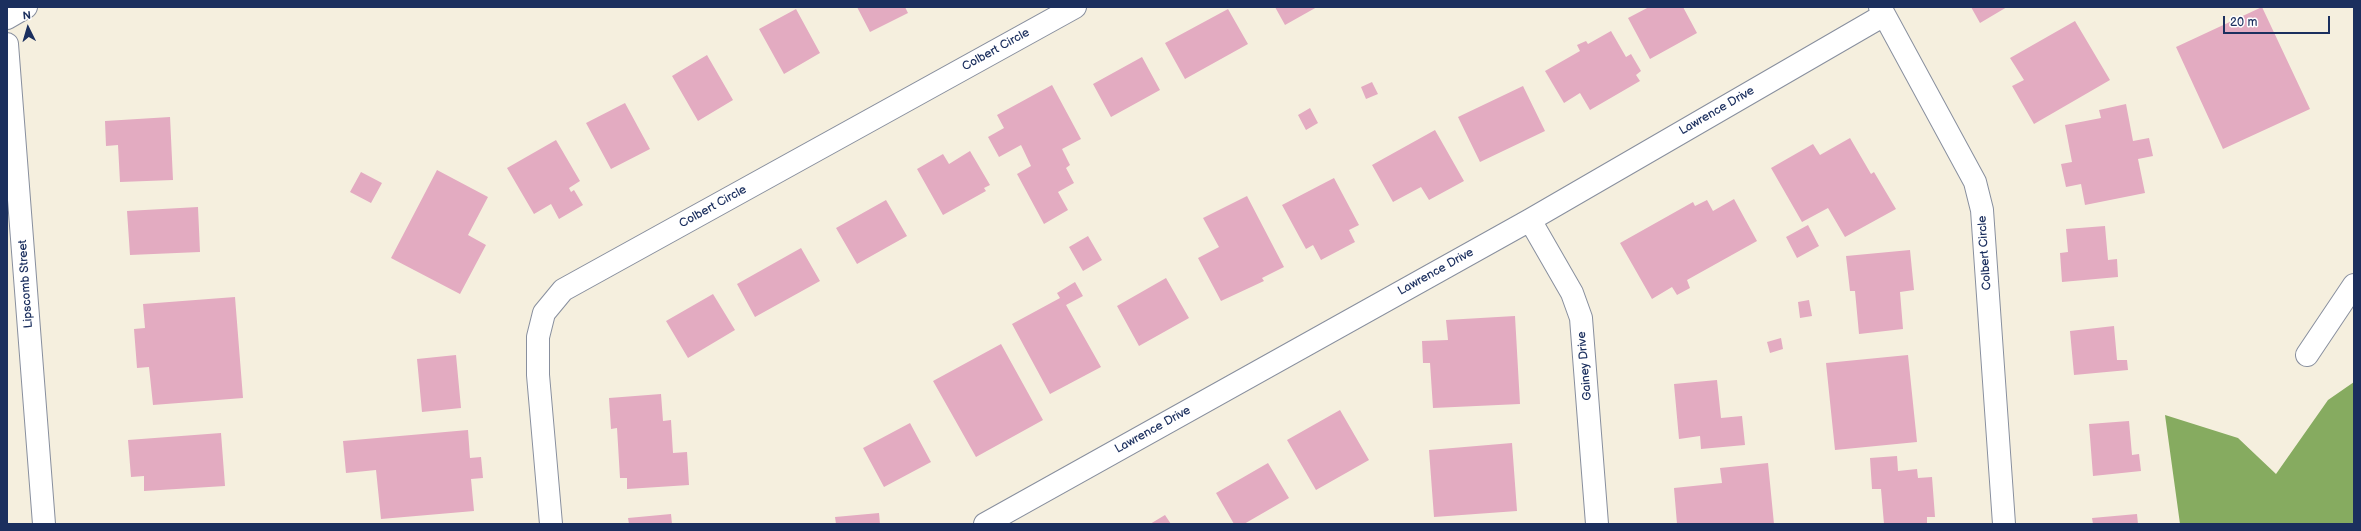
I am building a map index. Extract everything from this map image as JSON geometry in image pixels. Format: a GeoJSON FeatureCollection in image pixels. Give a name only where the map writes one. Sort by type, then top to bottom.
{"type":"FeatureCollection","features":[{"type":"Feature","properties":{"kind":"street"},"geometry":{"type":"LineString","coordinates":[[7,18],[26,7]]}},
{"type":"Feature","properties":{"kind":"street","name":"Colbert Circle"},"geometry":{"type":"LineString","coordinates":[[550,524],[538,375],[538,337],[544,313],[563,290],[1075,7]]}},
{"type":"Feature","properties":{"kind":"street","name":"Colbert Circle"},"geometry":{"type":"LineString","coordinates":[[1882,11],[1975,182],[1982,210],[2004,524]]}},
{"type":"Feature","properties":{"kind":"street","name":"Lawrence Drive"},"geometry":{"type":"LineString","coordinates":[[985,524],[1530,220],[1882,11]]}},
{"type":"Feature","properties":{"kind":"street","name":"Lipscomb Street"},"geometry":{"type":"LineString","coordinates":[[7,44],[44,524]]}},
{"type":"Feature","properties":{"kind":"street","name":"Gainey Drive"},"geometry":{"type":"LineString","coordinates":[[1530,220],[1572,293],[1581,318],[1597,524]]}},
{"type":"Feature","properties":{"kind":"street"},"geometry":{"type":"LineString","coordinates":[[2307,355],[2354,285]]}},
{"type":"Feature","properties":{"kind":"green space"},"geometry":{"type":"Polygon","coordinates":[[[2354,382],[2354,524],[2180,524],[2165,415],[2238,438],[2276,474],[2328,400],[2354,382]]]}},
{"type":"Feature","properties":{"kind":"building"},"geometry":{"type":"Polygon","coordinates":[[[857,7],[905,7],[908,13],[870,32],[857,7]]]}},
{"type":"Feature","properties":{"kind":"building"},"geometry":{"type":"Polygon","coordinates":[[[1275,7],[1317,7],[1285,25],[1275,7]]]}},
{"type":"Feature","properties":{"kind":"building"},"geometry":{"type":"Polygon","coordinates":[[[1649,7],[1683,7],[1697,33],[1650,59],[1628,18],[1649,7]]]}},
{"type":"Feature","properties":{"kind":"building"},"geometry":{"type":"Polygon","coordinates":[[[1971,7],[2007,7],[1980,23],[1971,7]]]}},
{"type":"Feature","properties":{"kind":"building"},"geometry":{"type":"Polygon","coordinates":[[[2262,7],[2310,109],[2223,149],[2176,47],[2262,7]]]}},
{"type":"Feature","properties":{"kind":"building"},"geometry":{"type":"Polygon","coordinates":[[[796,9],[820,53],[784,74],[759,29],[796,9]]]}},
{"type":"Feature","properties":{"kind":"building"},"geometry":{"type":"Polygon","coordinates":[[[1228,9],[1248,44],[1185,79],[1165,43],[1228,9]]]}},
{"type":"Feature","properties":{"kind":"building"},"geometry":{"type":"Polygon","coordinates":[[[2075,21],[2110,80],[2034,124],[2012,86],[2024,80],[2010,58],[2075,21]]]}},
{"type":"Feature","properties":{"kind":"building"},"geometry":{"type":"Polygon","coordinates":[[[1611,31],[1626,57],[1631,54],[1641,71],[1636,75],[1640,81],[1590,110],[1580,93],[1564,103],[1545,71],[1580,51],[1577,45],[1586,41],[1588,44],[1611,31]]]}},
{"type":"Feature","properties":{"kind":"building"},"geometry":{"type":"Polygon","coordinates":[[[707,55],[733,100],[698,121],[672,76],[707,55]]]}},
{"type":"Feature","properties":{"kind":"building"},"geometry":{"type":"Polygon","coordinates":[[[1142,57],[1160,90],[1111,117],[1093,84],[1142,57]]]}},
{"type":"Feature","properties":{"kind":"building"},"geometry":{"type":"Polygon","coordinates":[[[1372,82],[1378,94],[1366,99],[1361,87],[1372,82]]]}},
{"type":"Feature","properties":{"kind":"building"},"geometry":{"type":"Polygon","coordinates":[[[1052,85],[1081,139],[1062,149],[1070,165],[1066,168],[1074,183],[1058,192],[1068,210],[1044,224],[1017,174],[1031,166],[1021,145],[999,157],[988,137],[1004,128],[997,115],[1052,85]]]}},
{"type":"Feature","properties":{"kind":"building"},"geometry":{"type":"Polygon","coordinates":[[[1523,86],[1545,131],[1480,162],[1458,117],[1523,86]]]}},
{"type":"Feature","properties":{"kind":"building"},"geometry":{"type":"Polygon","coordinates":[[[625,103],[650,149],[611,169],[586,123],[625,103]]]}},
{"type":"Feature","properties":{"kind":"building"},"geometry":{"type":"Polygon","coordinates":[[[2126,104],[2133,141],[2149,138],[2153,156],[2138,159],[2145,193],[2085,205],[2081,184],[2066,187],[2061,164],[2072,162],[2065,125],[2101,118],[2099,110],[2126,104]]]}},
{"type":"Feature","properties":{"kind":"building"},"geometry":{"type":"Polygon","coordinates":[[[1310,108],[1318,123],[1306,130],[1298,115],[1310,108]]]}},
{"type":"Feature","properties":{"kind":"building"},"geometry":{"type":"Polygon","coordinates":[[[170,117],[173,180],[120,182],[118,145],[106,146],[105,121],[170,117]]]}},
{"type":"Feature","properties":{"kind":"building"},"geometry":{"type":"Polygon","coordinates":[[[1435,130],[1464,181],[1429,200],[1421,187],[1393,202],[1372,165],[1435,130]]]}},
{"type":"Feature","properties":{"kind":"building"},"geometry":{"type":"Polygon","coordinates":[[[1850,138],[1871,174],[1874,172],[1896,209],[1845,237],[1828,208],[1802,222],[1771,168],[1813,144],[1820,155],[1850,138]]]}},
{"type":"Feature","properties":{"kind":"building"},"geometry":{"type":"Polygon","coordinates":[[[556,140],[580,181],[569,188],[571,192],[574,190],[583,205],[559,219],[551,204],[534,214],[507,168],[556,140]]]}},
{"type":"Feature","properties":{"kind":"building"},"geometry":{"type":"Polygon","coordinates":[[[970,151],[990,185],[984,188],[986,191],[943,215],[917,169],[943,154],[949,164],[970,151]]]}},
{"type":"Feature","properties":{"kind":"building"},"geometry":{"type":"Polygon","coordinates":[[[437,170],[488,197],[468,235],[486,245],[460,294],[391,258],[437,170]]]}},
{"type":"Feature","properties":{"kind":"building"},"geometry":{"type":"Polygon","coordinates":[[[361,172],[382,183],[371,203],[350,192],[361,172]]]}},
{"type":"Feature","properties":{"kind":"building"},"geometry":{"type":"Polygon","coordinates":[[[1334,178],[1359,225],[1349,230],[1355,242],[1321,260],[1313,245],[1306,249],[1282,205],[1334,178]]]}},
{"type":"Feature","properties":{"kind":"building"},"geometry":{"type":"Polygon","coordinates":[[[1247,196],[1284,267],[1262,278],[1264,281],[1221,301],[1198,258],[1219,247],[1203,218],[1247,196]]]}},
{"type":"Feature","properties":{"kind":"building"},"geometry":{"type":"Polygon","coordinates":[[[1734,199],[1757,241],[1687,280],[1690,288],[1677,295],[1672,287],[1652,299],[1620,243],[1693,202],[1695,206],[1707,200],[1713,211],[1734,199]]]}},
{"type":"Feature","properties":{"kind":"building"},"geometry":{"type":"Polygon","coordinates":[[[886,200],[907,236],[857,264],[836,228],[886,200]]]}},
{"type":"Feature","properties":{"kind":"building"},"geometry":{"type":"Polygon","coordinates":[[[198,207],[200,252],[130,255],[127,211],[198,207]]]}},
{"type":"Feature","properties":{"kind":"building"},"geometry":{"type":"Polygon","coordinates":[[[1808,225],[1819,246],[1797,258],[1786,237],[1808,225]]]}},
{"type":"Feature","properties":{"kind":"building"},"geometry":{"type":"Polygon","coordinates":[[[2105,226],[2108,260],[2117,259],[2118,277],[2062,282],[2060,253],[2068,252],[2066,229],[2105,226]]]}},
{"type":"Feature","properties":{"kind":"building"},"geometry":{"type":"Polygon","coordinates":[[[1088,236],[1102,260],[1083,271],[1069,247],[1088,236]]]}},
{"type":"Feature","properties":{"kind":"building"},"geometry":{"type":"Polygon","coordinates":[[[801,248],[820,281],[755,317],[737,284],[801,248]]]}},
{"type":"Feature","properties":{"kind":"building"},"geometry":{"type":"Polygon","coordinates":[[[1910,250],[1914,290],[1900,292],[1903,329],[1859,334],[1855,291],[1850,291],[1846,256],[1910,250]]]}},
{"type":"Feature","properties":{"kind":"building"},"geometry":{"type":"Polygon","coordinates":[[[1166,278],[1189,318],[1139,346],[1117,306],[1166,278]]]}},
{"type":"Feature","properties":{"kind":"building"},"geometry":{"type":"Polygon","coordinates":[[[1075,282],[1083,296],[1066,305],[1101,367],[1050,394],[1012,324],[1060,298],[1057,293],[1075,282]]]}},
{"type":"Feature","properties":{"kind":"building"},"geometry":{"type":"Polygon","coordinates":[[[713,294],[735,330],[688,358],[666,321],[713,294]]]}},
{"type":"Feature","properties":{"kind":"building"},"geometry":{"type":"Polygon","coordinates":[[[235,297],[243,398],[153,405],[149,367],[137,368],[134,329],[145,328],[143,304],[235,297]]]}},
{"type":"Feature","properties":{"kind":"building"},"geometry":{"type":"Polygon","coordinates":[[[1809,300],[1812,316],[1800,318],[1798,302],[1809,300]]]}},
{"type":"Feature","properties":{"kind":"building"},"geometry":{"type":"Polygon","coordinates":[[[1515,316],[1520,404],[1433,408],[1430,363],[1423,363],[1422,341],[1448,340],[1446,320],[1515,316]]]}},
{"type":"Feature","properties":{"kind":"building"},"geometry":{"type":"Polygon","coordinates":[[[2114,326],[2117,360],[2127,360],[2128,370],[2074,375],[2070,331],[2114,326]]]}},
{"type":"Feature","properties":{"kind":"building"},"geometry":{"type":"Polygon","coordinates":[[[1781,338],[1783,349],[1770,353],[1767,342],[1781,338]]]}},
{"type":"Feature","properties":{"kind":"building"},"geometry":{"type":"Polygon","coordinates":[[[1001,344],[1043,420],[976,457],[933,381],[1001,344]]]}},
{"type":"Feature","properties":{"kind":"building"},"geometry":{"type":"Polygon","coordinates":[[[456,355],[461,408],[422,412],[417,359],[456,355]]]}},
{"type":"Feature","properties":{"kind":"building"},"geometry":{"type":"Polygon","coordinates":[[[1908,355],[1917,442],[1835,450],[1826,363],[1908,355]]]}},
{"type":"Feature","properties":{"kind":"building"},"geometry":{"type":"Polygon","coordinates":[[[1717,380],[1721,418],[1742,416],[1745,445],[1701,449],[1700,436],[1679,439],[1674,384],[1717,380]]]}},
{"type":"Feature","properties":{"kind":"building"},"geometry":{"type":"Polygon","coordinates":[[[661,394],[663,421],[671,420],[673,453],[687,452],[689,485],[627,489],[627,478],[620,478],[617,428],[611,429],[609,398],[661,394]]]}},
{"type":"Feature","properties":{"kind":"building"},"geometry":{"type":"Polygon","coordinates":[[[1340,410],[1369,460],[1316,490],[1287,440],[1340,410]]]}},
{"type":"Feature","properties":{"kind":"building"},"geometry":{"type":"Polygon","coordinates":[[[2129,421],[2132,455],[2139,454],[2141,471],[2093,476],[2089,424],[2129,421]]]}},
{"type":"Feature","properties":{"kind":"building"},"geometry":{"type":"Polygon","coordinates":[[[910,423],[931,462],[884,487],[863,448],[910,423]]]}},
{"type":"Feature","properties":{"kind":"building"},"geometry":{"type":"Polygon","coordinates":[[[468,430],[470,458],[481,457],[483,478],[471,479],[474,511],[381,519],[376,470],[346,473],[343,441],[468,430]]]}},
{"type":"Feature","properties":{"kind":"building"},"geometry":{"type":"Polygon","coordinates":[[[221,433],[225,486],[144,491],[144,476],[131,477],[128,440],[221,433]]]}},
{"type":"Feature","properties":{"kind":"building"},"geometry":{"type":"Polygon","coordinates":[[[1512,443],[1517,511],[1434,517],[1429,450],[1512,443]]]}},
{"type":"Feature","properties":{"kind":"building"},"geometry":{"type":"Polygon","coordinates":[[[1897,456],[1898,471],[1917,469],[1918,478],[1932,477],[1935,517],[1927,517],[1927,524],[1884,524],[1881,489],[1872,489],[1870,458],[1897,456]]]}},
{"type":"Feature","properties":{"kind":"building"},"geometry":{"type":"Polygon","coordinates":[[[1268,463],[1289,498],[1244,524],[1234,524],[1216,493],[1268,463]]]}},
{"type":"Feature","properties":{"kind":"building"},"geometry":{"type":"Polygon","coordinates":[[[1768,463],[1774,524],[1677,524],[1674,488],[1722,483],[1720,468],[1768,463]]]}},
{"type":"Feature","properties":{"kind":"building"},"geometry":{"type":"Polygon","coordinates":[[[879,513],[880,524],[836,524],[835,517],[879,513]]]}},
{"type":"Feature","properties":{"kind":"building"},"geometry":{"type":"Polygon","coordinates":[[[671,514],[672,524],[629,524],[628,518],[671,514]]]}},
{"type":"Feature","properties":{"kind":"building"},"geometry":{"type":"Polygon","coordinates":[[[2137,514],[2138,524],[2093,524],[2092,518],[2137,514]]]}},
{"type":"Feature","properties":{"kind":"building"},"geometry":{"type":"Polygon","coordinates":[[[1165,515],[1171,524],[1150,524],[1165,515]]]}}]}
